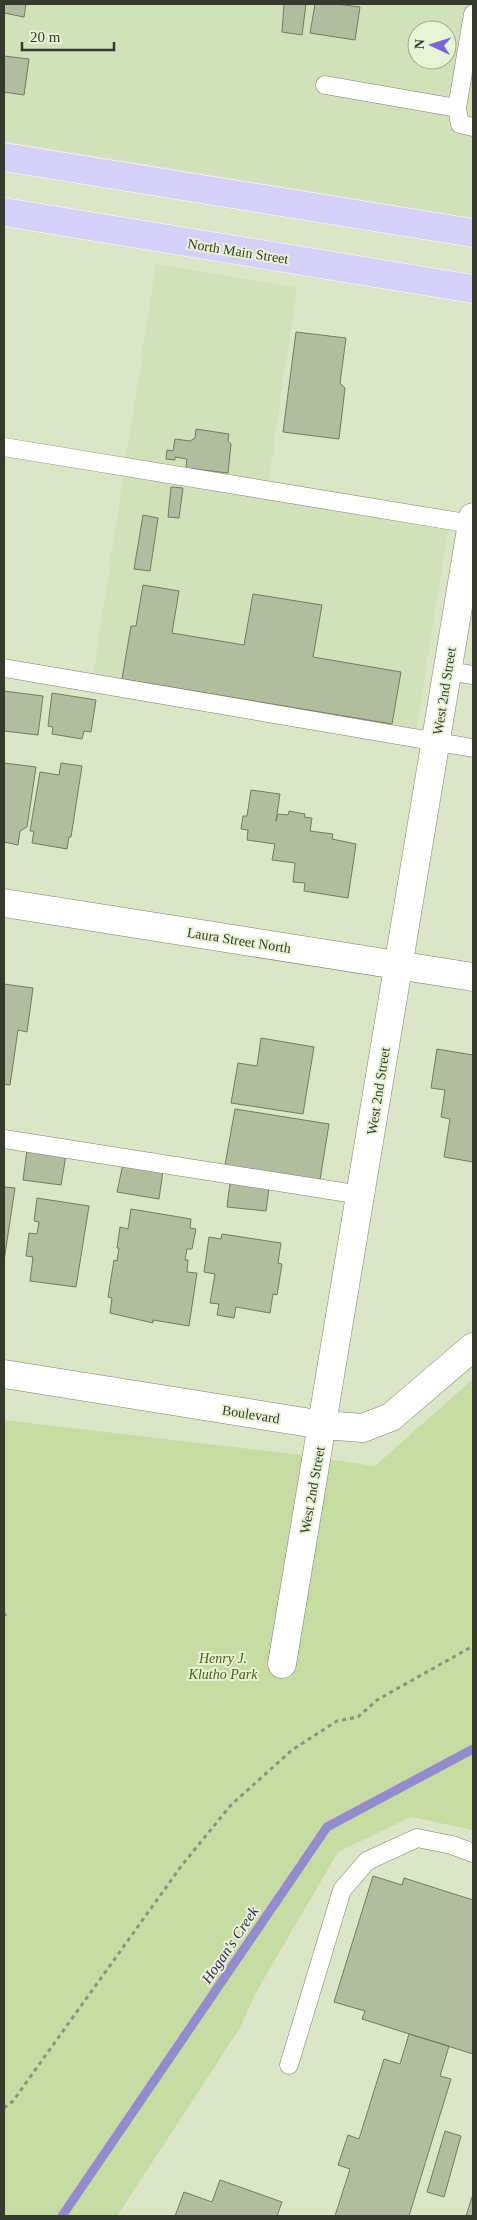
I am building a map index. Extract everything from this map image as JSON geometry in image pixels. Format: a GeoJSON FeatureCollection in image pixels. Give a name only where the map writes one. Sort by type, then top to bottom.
{"type":"FeatureCollection","features":[{"type":"Feature","properties":{"kind":"main road"},"geometry":{"type":"LineString","coordinates":[[4,157],[473,233]]}},
{"type":"Feature","properties":{"kind":"main road","name":"North Main Street"},"geometry":{"type":"LineString","coordinates":[[4,212],[473,289]]}},
{"type":"Feature","properties":{"kind":"street","name":"West 2nd Street"},"geometry":{"type":"LineString","coordinates":[[282,1664],[436,742],[460,673],[473,520]]}},
{"type":"Feature","properties":{"kind":"street","name":"Laura Street North"},"geometry":{"type":"LineString","coordinates":[[4,903],[473,977]]}},
{"type":"Feature","properties":{"kind":"street","name":"Boulevard"},"geometry":{"type":"LineString","coordinates":[[4,1374],[323,1425],[363,1428],[391,1417],[473,1347]]}},
{"type":"Feature","properties":{"kind":"lane"},"geometry":{"type":"LineString","coordinates":[[473,14],[458,108],[460,124],[473,127]]}},
{"type":"Feature","properties":{"kind":"lane"},"geometry":{"type":"LineString","coordinates":[[325,85],[458,108]]}},
{"type":"Feature","properties":{"kind":"lane"},"geometry":{"type":"LineString","coordinates":[[4,447],[473,520]]}},
{"type":"Feature","properties":{"kind":"lane"},"geometry":{"type":"LineString","coordinates":[[4,668],[473,748]]}},
{"type":"Feature","properties":{"kind":"lane"},"geometry":{"type":"LineString","coordinates":[[4,1139],[361,1195]]}},
{"type":"Feature","properties":{"kind":"lane"},"geometry":{"type":"LineString","coordinates":[[289,2065],[342,1890],[367,1861],[417,1838],[452,1845],[473,1853]]}},
{"type":"Feature","properties":{"kind":"path"},"geometry":{"type":"LineString","coordinates":[[4,2108],[13,2101],[182,1865],[231,1805],[292,1750],[338,1721],[358,1717],[376,1700],[473,1646]]}},
{"type":"Feature","properties":{"kind":"shaded area"},"geometry":{"type":"Polygon","coordinates":[[[4,4],[473,4],[473,218],[4,141],[4,4]]]}},
{"type":"Feature","properties":{"kind":"shaded area"},"geometry":{"type":"Polygon","coordinates":[[[156,264],[297,288],[266,496],[449,525],[416,730],[93,677],[156,264]]]}},
{"type":"Feature","properties":{"kind":"green space","name":"Henry J. Klutho Park"},"geometry":{"type":"Polygon","coordinates":[[[473,1379],[473,1830],[411,1817],[338,1852],[255,1994],[240,2028],[117,2216],[4,2216],[4,1420],[293,1454],[375,1466],[473,1379]]]}},
{"type":"Feature","properties":{"kind":"building"},"geometry":{"type":"Polygon","coordinates":[[[4,4],[26,4],[24,17],[4,13],[4,4]]]}},
{"type":"Feature","properties":{"kind":"building"},"geometry":{"type":"Polygon","coordinates":[[[284,4],[306,4],[302,35],[282,32],[284,4]]]}},
{"type":"Feature","properties":{"kind":"building"},"geometry":{"type":"Polygon","coordinates":[[[315,4],[360,7],[355,40],[310,33],[315,4]]]}},
{"type":"Feature","properties":{"kind":"building"},"geometry":{"type":"Polygon","coordinates":[[[4,56],[29,59],[24,95],[4,92],[4,56]]]}},
{"type":"Feature","properties":{"kind":"building"},"geometry":{"type":"Polygon","coordinates":[[[296,332],[346,338],[340,383],[345,388],[339,439],[283,432],[296,332]]]}},
{"type":"Feature","properties":{"kind":"building"},"geometry":{"type":"Polygon","coordinates":[[[196,429],[229,434],[228,441],[231,444],[228,473],[186,468],[187,459],[175,457],[175,460],[166,459],[167,450],[173,451],[175,439],[190,441],[195,438],[196,429]]]}},
{"type":"Feature","properties":{"kind":"building"},"geometry":{"type":"Polygon","coordinates":[[[171,487],[183,488],[179,518],[168,517],[171,487]]]}},
{"type":"Feature","properties":{"kind":"building"},"geometry":{"type":"Polygon","coordinates":[[[143,515],[158,518],[150,571],[134,569],[143,515]]]}},
{"type":"Feature","properties":{"kind":"building"},"geometry":{"type":"Polygon","coordinates":[[[143,585],[179,591],[172,633],[244,645],[253,594],[322,605],[313,657],[401,672],[392,724],[122,679],[131,626],[136,626],[143,585]]]}},
{"type":"Feature","properties":{"kind":"building"},"geometry":{"type":"Polygon","coordinates":[[[4,691],[43,696],[38,735],[4,731],[4,691]]]}},
{"type":"Feature","properties":{"kind":"building"},"geometry":{"type":"Polygon","coordinates":[[[52,693],[96,700],[91,732],[84,731],[82,739],[52,734],[53,727],[48,726],[52,693]]]}},
{"type":"Feature","properties":{"kind":"building"},"geometry":{"type":"Polygon","coordinates":[[[4,763],[36,767],[27,827],[20,831],[18,845],[4,842],[4,763]]]}},
{"type":"Feature","properties":{"kind":"building"},"geometry":{"type":"Polygon","coordinates":[[[61,763],[82,766],[71,837],[69,837],[67,849],[32,843],[34,831],[30,831],[40,772],[59,775],[61,763]]]}},
{"type":"Feature","properties":{"kind":"building"},"geometry":{"type":"Polygon","coordinates":[[[251,790],[280,794],[276,821],[278,814],[288,815],[289,811],[305,814],[304,817],[312,818],[310,831],[333,834],[332,839],[356,844],[348,898],[304,891],[305,883],[293,882],[295,863],[272,860],[275,844],[247,840],[248,830],[241,829],[243,816],[247,816],[251,790]]]}},
{"type":"Feature","properties":{"kind":"building"},"geometry":{"type":"Polygon","coordinates":[[[4,984],[33,988],[27,1032],[18,1030],[10,1085],[4,1084],[4,984]]]}},
{"type":"Feature","properties":{"kind":"building"},"geometry":{"type":"Polygon","coordinates":[[[261,1038],[314,1047],[303,1114],[231,1103],[238,1063],[257,1066],[261,1038]]]}},
{"type":"Feature","properties":{"kind":"building"},"geometry":{"type":"Polygon","coordinates":[[[437,1049],[473,1055],[473,1162],[444,1157],[450,1119],[441,1117],[445,1090],[431,1088],[437,1049]]]}},
{"type":"Feature","properties":{"kind":"building"},"geometry":{"type":"Polygon","coordinates":[[[235,1109],[329,1124],[320,1180],[225,1165],[235,1109]]]}},
{"type":"Feature","properties":{"kind":"building"},"geometry":{"type":"Polygon","coordinates":[[[27,1150],[66,1155],[61,1185],[23,1180],[27,1150]]]}},
{"type":"Feature","properties":{"kind":"building"},"geometry":{"type":"Polygon","coordinates":[[[123,1164],[163,1171],[159,1199],[117,1192],[123,1164]]]}},
{"type":"Feature","properties":{"kind":"building"},"geometry":{"type":"Polygon","coordinates":[[[230,1183],[269,1188],[266,1211],[227,1207],[230,1183]]]}},
{"type":"Feature","properties":{"kind":"building"},"geometry":{"type":"Polygon","coordinates":[[[4,1187],[15,1188],[4,1261],[4,1187]]]}},
{"type":"Feature","properties":{"kind":"building"},"geometry":{"type":"Polygon","coordinates":[[[37,1198],[89,1206],[76,1287],[30,1281],[33,1257],[26,1256],[29,1233],[37,1234],[39,1222],[34,1221],[37,1198]]]}},
{"type":"Feature","properties":{"kind":"building"},"geometry":{"type":"Polygon","coordinates":[[[131,1209],[191,1219],[190,1228],[196,1229],[192,1249],[187,1249],[185,1260],[188,1260],[187,1272],[197,1273],[189,1326],[153,1320],[153,1323],[110,1313],[112,1298],[108,1297],[114,1260],[117,1261],[120,1227],[128,1229],[131,1209]]]}},
{"type":"Feature","properties":{"kind":"building"},"geometry":{"type":"Polygon","coordinates":[[[222,1234],[281,1243],[278,1263],[282,1264],[277,1295],[273,1294],[270,1313],[236,1307],[234,1318],[217,1315],[219,1304],[210,1303],[215,1274],[204,1272],[209,1237],[221,1239],[222,1234]]]}},
{"type":"Feature","properties":{"kind":"building"},"geometry":{"type":"Polygon","coordinates":[[[373,1876],[402,1885],[404,1878],[473,1900],[473,2054],[362,2019],[365,2011],[334,2002],[373,1876]]]}},
{"type":"Feature","properties":{"kind":"building"},"geometry":{"type":"Polygon","coordinates":[[[409,2034],[449,2046],[440,2076],[451,2079],[409,2216],[335,2216],[350,2169],[338,2165],[348,2135],[359,2139],[384,2059],[400,2064],[409,2034]]]}},
{"type":"Feature","properties":{"kind":"building"},"geometry":{"type":"Polygon","coordinates":[[[445,2131],[461,2136],[444,2197],[427,2192],[445,2131]]]}},
{"type":"Feature","properties":{"kind":"building"},"geometry":{"type":"Polygon","coordinates":[[[220,2180],[282,2202],[277,2216],[175,2216],[184,2192],[212,2202],[220,2180]]]}},
{"type":"Feature","properties":{"kind":"building"},"geometry":{"type":"Polygon","coordinates":[[[473,2194],[473,2216],[466,2216],[473,2194]]]}},
{"type":"Feature","properties":{"kind":"waterway","name":"Hogan's Creek"},"geometry":{"type":"LineString","coordinates":[[62,2216],[327,1827],[473,1749]]}}]}
